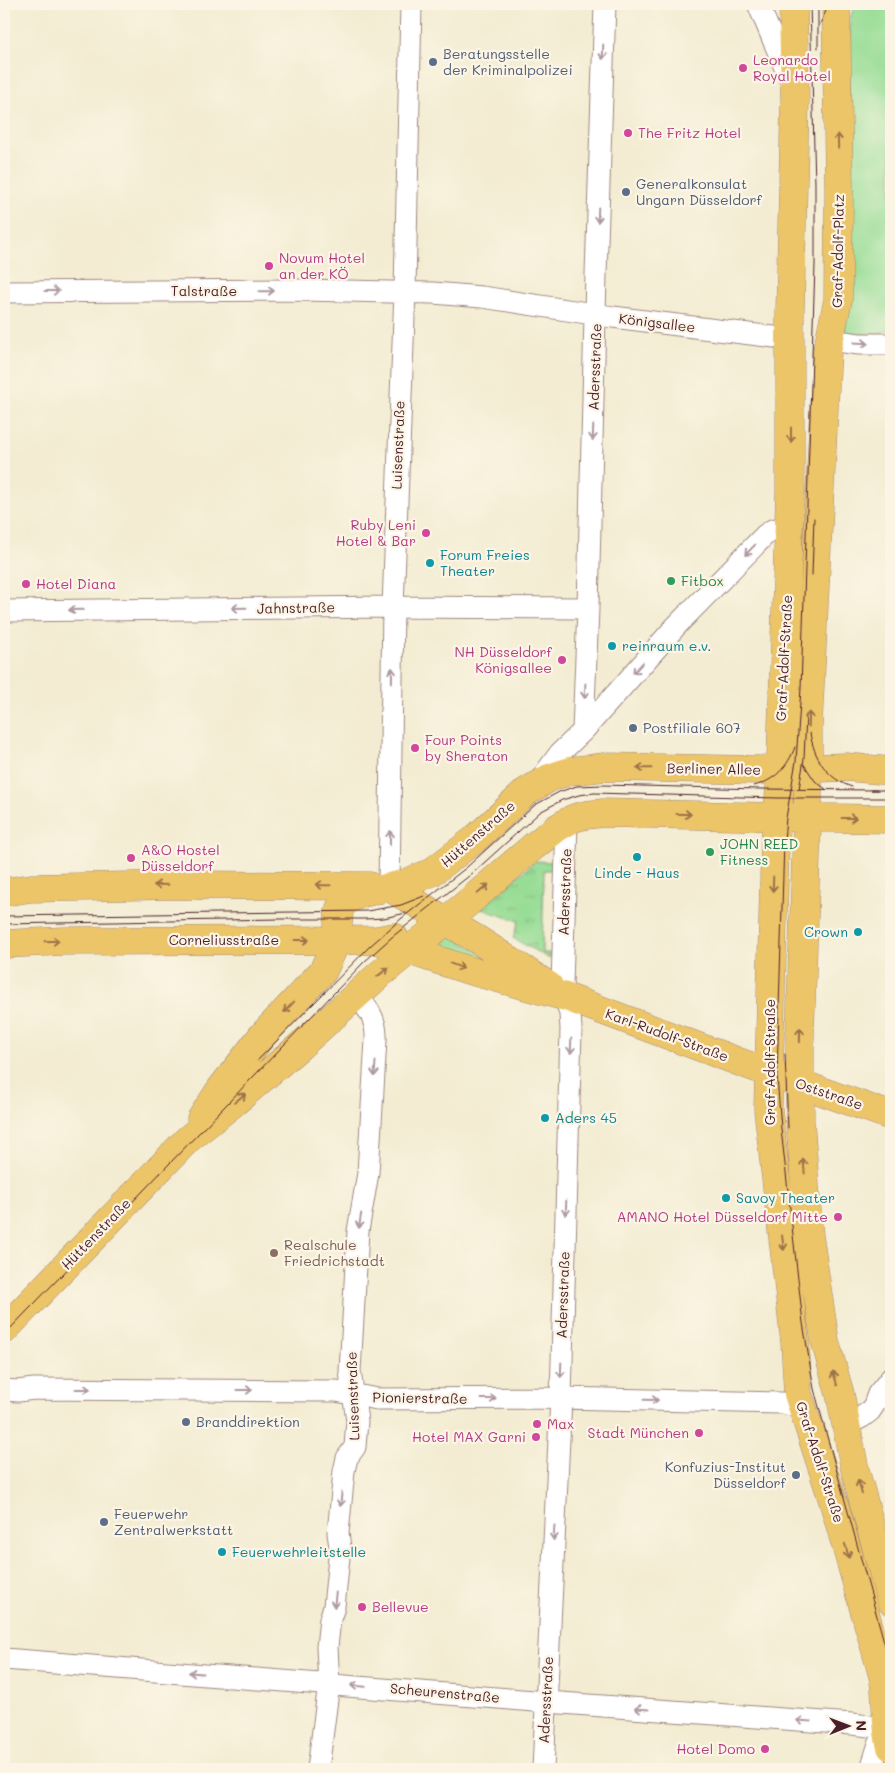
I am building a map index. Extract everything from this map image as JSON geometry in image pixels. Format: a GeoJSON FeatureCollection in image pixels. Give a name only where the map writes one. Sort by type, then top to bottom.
{"type":"FeatureCollection","features":[{"type":"Feature","properties":{"kind":"main road"},"geometry":{"type":"LineString","coordinates":[[793,4],[796,100],[790,339],[804,343],[812,349],[826,369]]}},
{"type":"Feature","properties":{"kind":"main road","name":"Graf-Adolf-Platz"},"geometry":{"type":"LineString","coordinates":[[830,340],[838,300],[839,190],[836,4]]}},
{"type":"Feature","properties":{"kind":"main road"},"geometry":{"type":"LineString","coordinates":[[794,172],[800,200],[802,231],[800,317],[805,330],[830,340]]}},
{"type":"Feature","properties":{"kind":"main road","name":"Graf-Adolf-Straße"},"geometry":{"type":"LineString","coordinates":[[790,339],[789,532],[768,1073],[769,1127],[795,1342],[797,1386],[804,1414],[834,1504],[883,1676],[890,1734]]}},
{"type":"Feature","properties":{"kind":"main road","name":"Graf-Adolf-Straße"},"geometry":{"type":"LineString","coordinates":[[830,340],[826,369],[808,725],[808,818],[800,1024],[800,1121],[809,1236],[825,1341],[840,1394],[855,1470],[891,1601]]}},
{"type":"Feature","properties":{"kind":"main road","name":"Graf-Adolf-Straße"},"geometry":{"type":"LineString","coordinates":[[789,532],[795,535],[805,547],[812,559],[816,573]]}},
{"type":"Feature","properties":{"kind":"main road","name":"Berliner Allee"},"geometry":{"type":"LineString","coordinates":[[538,783],[560,774],[590,767],[780,770],[846,766],[891,771]]}},
{"type":"Feature","properties":{"kind":"main road","name":"Hüttenstraße"},"geometry":{"type":"LineString","coordinates":[[188,1138],[220,1090],[262,1036],[323,971],[336,940],[339,911],[343,902],[360,894],[413,880],[441,866],[474,840],[512,804],[538,783]]}},
{"type":"Feature","properties":{"kind":"main road"},"geometry":{"type":"LineString","coordinates":[[567,822],[586,814],[603,813],[777,818],[891,818]]}},
{"type":"Feature","properties":{"kind":"main road","name":"Hüttenstraße"},"geometry":{"type":"LineString","coordinates":[[5,1327],[188,1138],[250,1089],[380,974],[534,846],[567,822]]}},
{"type":"Feature","properties":{"kind":"main road"},"geometry":{"type":"LineString","coordinates":[[4,878],[23,883],[31,888]]}},
{"type":"Feature","properties":{"kind":"main road"},"geometry":{"type":"LineString","coordinates":[[4,892],[31,888],[178,885],[389,886]]}},
{"type":"Feature","properties":{"kind":"main road","name":"Karl-Rudolf-Straße"},"geometry":{"type":"LineString","coordinates":[[389,886],[444,922],[537,977],[566,997]]}},
{"type":"Feature","properties":{"kind":"main road","name":"Corneliusstraße"},"geometry":{"type":"LineString","coordinates":[[4,944],[74,941],[377,940],[415,933],[444,922]]}},
{"type":"Feature","properties":{"kind":"main road","name":"Karl-Rudolf-Straße"},"geometry":{"type":"LineString","coordinates":[[377,940],[468,970],[566,997],[768,1073]]}},
{"type":"Feature","properties":{"kind":"main road","name":"Oststraße"},"geometry":{"type":"LineString","coordinates":[[768,1073],[891,1116]]}},
{"type":"Feature","properties":{"kind":"street","name":"Luisenstraße"},"geometry":{"type":"LineString","coordinates":[[389,886],[393,607],[405,291],[412,4]]}},
{"type":"Feature","properties":{"kind":"street","name":"Adersstraße"},"geometry":{"type":"LineString","coordinates":[[583,731],[605,4]]}},
{"type":"Feature","properties":{"kind":"street"},"geometry":{"type":"LineString","coordinates":[[758,4],[790,80],[796,100]]}},
{"type":"Feature","properties":{"kind":"street","name":"Talstraße"},"geometry":{"type":"LineString","coordinates":[[4,292],[405,291]]}},
{"type":"Feature","properties":{"kind":"street","name":"Königsallee"},"geometry":{"type":"LineString","coordinates":[[405,291],[482,297],[790,339]]}},
{"type":"Feature","properties":{"kind":"street"},"geometry":{"type":"LineString","coordinates":[[830,340],[859,344],[891,344]]}},
{"type":"Feature","properties":{"kind":"street","name":"Hüttenstraße"},"geometry":{"type":"LineString","coordinates":[[538,783],[560,753],[583,731],[677,625],[765,535],[772,530],[781,528],[789,532]]}},
{"type":"Feature","properties":{"kind":"street","name":"Jahnstraße"},"geometry":{"type":"LineString","coordinates":[[4,611],[393,607],[588,608]]}},
{"type":"Feature","properties":{"kind":"street","name":"Adersstraße"},"geometry":{"type":"LineString","coordinates":[[542,1769],[547,1702],[560,1398],[571,1029],[570,1014],[562,984],[567,822]]}},
{"type":"Feature","properties":{"kind":"street","name":"Luisenstraße"},"geometry":{"type":"LineString","coordinates":[[318,1769],[329,1684],[327,1647],[330,1619],[334,1607],[340,1547],[338,1534],[344,1471],[347,1458],[355,1447],[357,1421],[350,1371],[358,1232],[368,1173],[376,1040],[375,1021],[372,1014],[357,995]]}},
{"type":"Feature","properties":{"kind":"street","name":"Pionierstraße"},"geometry":{"type":"LineString","coordinates":[[4,1390],[336,1391],[377,1399],[560,1398],[782,1403],[795,1406],[804,1414]]}},
{"type":"Feature","properties":{"kind":"street"},"geometry":{"type":"LineString","coordinates":[[845,1426],[870,1411],[887,1392]]}},
{"type":"Feature","properties":{"kind":"street","name":"Scheurenstraße"},"geometry":{"type":"LineString","coordinates":[[4,1659],[852,1724],[890,1734]]}},
{"type":"Feature","properties":{"kind":"street","name":"Graf-Adolf-Straße"},"geometry":{"type":"LineString","coordinates":[[871,1769],[878,1747],[890,1734]]}},
{"type":"Feature","properties":{"kind":"green space"},"geometry":{"type":"Polygon","coordinates":[[[857,4],[891,4],[891,330],[878,335],[845,333],[850,19],[857,4]]]}},
{"type":"Feature","properties":{"kind":"green space"},"geometry":{"type":"Polygon","coordinates":[[[535,861],[553,862],[553,870],[544,870],[542,953],[550,953],[550,959],[513,938],[519,921],[481,909],[535,861]]]}},
{"type":"Feature","properties":{"kind":"green space"},"geometry":{"type":"Polygon","coordinates":[[[448,934],[524,977],[432,948],[448,934]]]}},
{"type":"Feature","properties":{"kind":"tram line"},"geometry":{"type":"LineString","coordinates":[[810,4],[815,184],[815,265],[801,688],[796,761],[784,841],[777,1076],[781,1129],[803,1323],[814,1389],[891,1667]]}},
{"type":"Feature","properties":{"kind":"tram line"},"geometry":{"type":"LineString","coordinates":[[818,4],[818,48]]}},
{"type":"Feature","properties":{"kind":"tram line"},"geometry":{"type":"LineString","coordinates":[[820,24],[829,4]]}},
{"type":"Feature","properties":{"kind":"tram line"},"geometry":{"type":"LineString","coordinates":[[812,575],[814,518]]}},
{"type":"Feature","properties":{"kind":"tram line"},"geometry":{"type":"LineString","coordinates":[[799,789],[804,759],[806,715]]}},
{"type":"Feature","properties":{"kind":"tram line"},"geometry":{"type":"LineString","coordinates":[[810,733],[818,759],[823,766],[835,779],[852,787]]}},
{"type":"Feature","properties":{"kind":"tram line"},"geometry":{"type":"LineString","coordinates":[[754,786],[774,777],[784,767],[795,747]]}},
{"type":"Feature","properties":{"kind":"tram line"},"geometry":{"type":"LineString","coordinates":[[803,763],[815,781],[827,790]]}},
{"type":"Feature","properties":{"kind":"tram line"},"geometry":{"type":"LineString","coordinates":[[258,1060],[370,946],[402,918],[467,867],[535,805],[559,792],[577,786],[603,785],[877,790]]}},
{"type":"Feature","properties":{"kind":"tram line"},"geometry":{"type":"LineString","coordinates":[[871,790],[891,790]]}},
{"type":"Feature","properties":{"kind":"tram line"},"geometry":{"type":"LineString","coordinates":[[4,1335],[364,962],[392,937],[474,872],[540,812],[562,800],[594,793],[778,798],[891,798]]}},
{"type":"Feature","properties":{"kind":"tram line"},"geometry":{"type":"LineString","coordinates":[[4,916],[367,911],[401,905],[424,896]]}},
{"type":"Feature","properties":{"kind":"tram line"},"geometry":{"type":"LineString","coordinates":[[4,924],[365,919],[384,918],[406,913]]}},
{"type":"Feature","properties":{"kind":"tram line"},"geometry":{"type":"LineString","coordinates":[[785,1054],[788,1128]]}},
{"type":"Feature","properties":{"kind":"place","name":"Beratungsstelle der Kriminalpolizei"},"geometry":{"type":"Point","coordinates":[433,62]}},
{"type":"Feature","properties":{"kind":"place","name":"Leonardo Royal Hotel"},"geometry":{"type":"Point","coordinates":[743,68]}},
{"type":"Feature","properties":{"kind":"place","name":"The Fritz Hotel"},"geometry":{"type":"Point","coordinates":[628,133]}},
{"type":"Feature","properties":{"kind":"place","name":"Generalkonsulat Ungarn Düsseldorf"},"geometry":{"type":"Point","coordinates":[626,192]}},
{"type":"Feature","properties":{"kind":"place","name":"Novum Hotel an der KÖ"},"geometry":{"type":"Point","coordinates":[269,266]}},
{"type":"Feature","properties":{"kind":"place","name":"Ruby Leni Hotel & Bar"},"geometry":{"type":"Point","coordinates":[426,533]}},
{"type":"Feature","properties":{"kind":"place","name":"Forum Freies Theater"},"geometry":{"type":"Point","coordinates":[430,563]}},
{"type":"Feature","properties":{"kind":"place","name":"Fitbox"},"geometry":{"type":"Point","coordinates":[671,581]}},
{"type":"Feature","properties":{"kind":"place","name":"Hotel Diana"},"geometry":{"type":"Point","coordinates":[26,584]}},
{"type":"Feature","properties":{"kind":"place","name":"reinraum e.v."},"geometry":{"type":"Point","coordinates":[612,646]}},
{"type":"Feature","properties":{"kind":"place","name":"NH Düsseldorf Königsallee"},"geometry":{"type":"Point","coordinates":[562,660]}},
{"type":"Feature","properties":{"kind":"place","name":"Postfiliale 607"},"geometry":{"type":"Point","coordinates":[633,728]}},
{"type":"Feature","properties":{"kind":"place","name":"Four Points by Sheraton"},"geometry":{"type":"Point","coordinates":[415,748]}},
{"type":"Feature","properties":{"kind":"place","name":"JOHN REED Fitness"},"geometry":{"type":"Point","coordinates":[710,852]}},
{"type":"Feature","properties":{"kind":"place","name":"Linde - Haus"},"geometry":{"type":"Point","coordinates":[637,857]}},
{"type":"Feature","properties":{"kind":"place","name":"A&O Hostel Düsseldorf"},"geometry":{"type":"Point","coordinates":[131,858]}},
{"type":"Feature","properties":{"kind":"place","name":"Crown"},"geometry":{"type":"Point","coordinates":[858,932]}},
{"type":"Feature","properties":{"kind":"place","name":"Aders 45"},"geometry":{"type":"Point","coordinates":[545,1118]}},
{"type":"Feature","properties":{"kind":"place","name":"Savoy Theater"},"geometry":{"type":"Point","coordinates":[726,1198]}},
{"type":"Feature","properties":{"kind":"place","name":"AMANO Hotel Düsseldorf Mitte"},"geometry":{"type":"Point","coordinates":[838,1217]}},
{"type":"Feature","properties":{"kind":"place","name":"Realschule Friedrichstadt"},"geometry":{"type":"Point","coordinates":[274,1253]}},
{"type":"Feature","properties":{"kind":"place","name":"Branddirektion"},"geometry":{"type":"Point","coordinates":[186,1422]}},
{"type":"Feature","properties":{"kind":"place","name":"Max"},"geometry":{"type":"Point","coordinates":[537,1424]}},
{"type":"Feature","properties":{"kind":"place","name":"Stadt München"},"geometry":{"type":"Point","coordinates":[699,1433]}},
{"type":"Feature","properties":{"kind":"place","name":"Hotel MAX Garni"},"geometry":{"type":"Point","coordinates":[536,1437]}},
{"type":"Feature","properties":{"kind":"place","name":"Konfuzius-Institut Düsseldorf"},"geometry":{"type":"Point","coordinates":[796,1475]}},
{"type":"Feature","properties":{"kind":"place","name":"Feuerwehr Zentralwerkstatt"},"geometry":{"type":"Point","coordinates":[104,1522]}},
{"type":"Feature","properties":{"kind":"place","name":"Feuerwehrleitstelle"},"geometry":{"type":"Point","coordinates":[222,1552]}},
{"type":"Feature","properties":{"kind":"place","name":"Bellevue"},"geometry":{"type":"Point","coordinates":[362,1607]}},
{"type":"Feature","properties":{"kind":"place","name":"Hotel Domo"},"geometry":{"type":"Point","coordinates":[765,1749]}}]}
